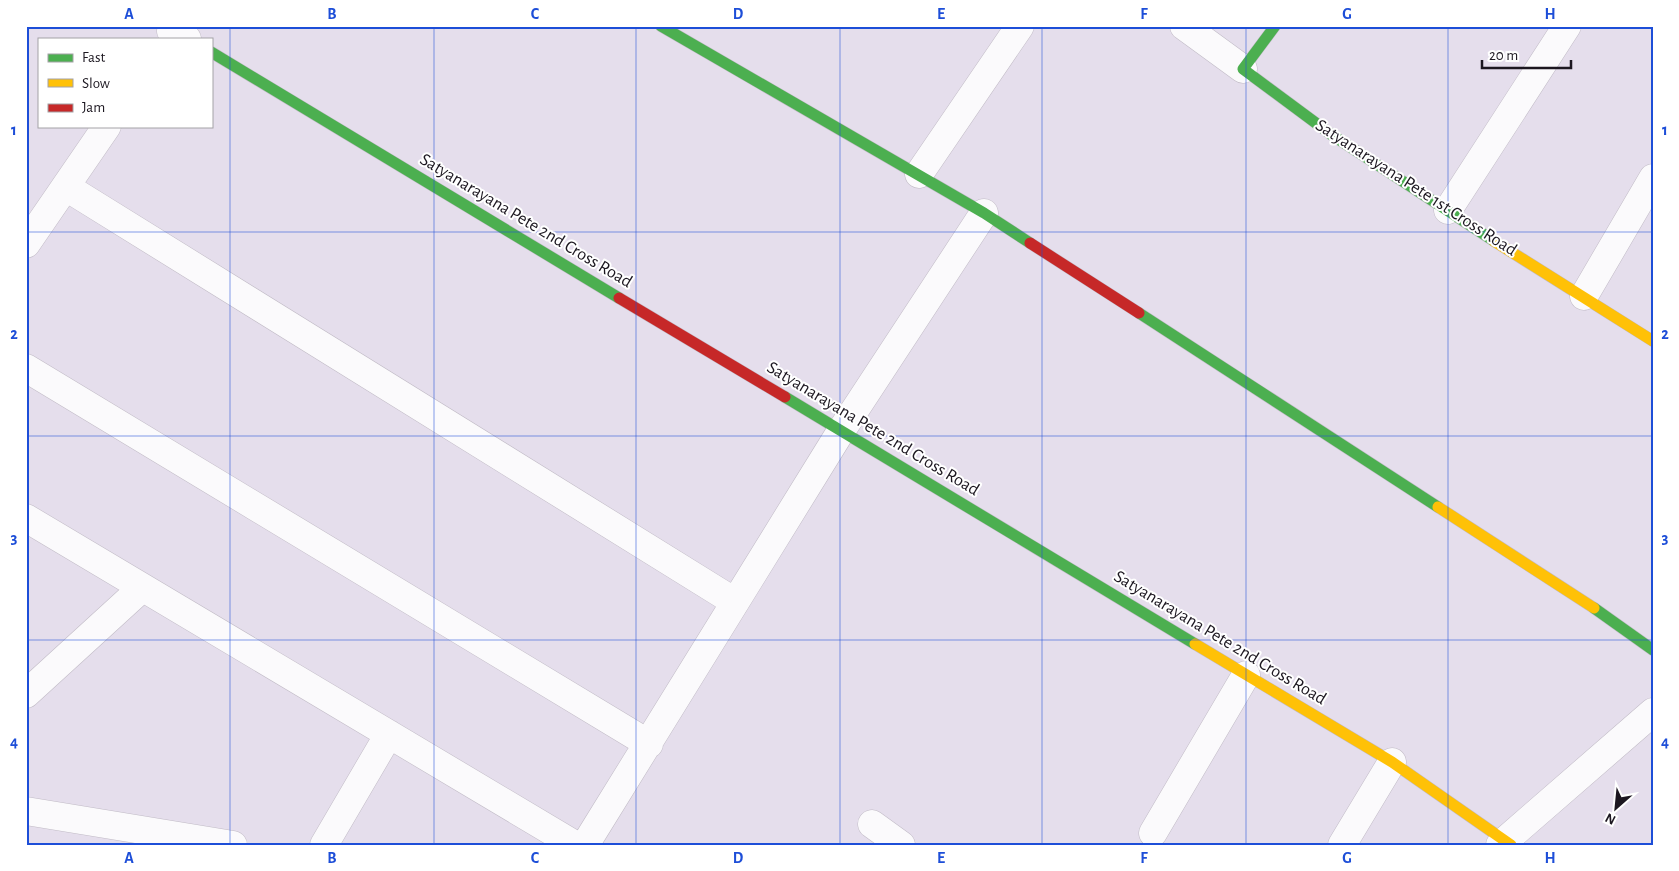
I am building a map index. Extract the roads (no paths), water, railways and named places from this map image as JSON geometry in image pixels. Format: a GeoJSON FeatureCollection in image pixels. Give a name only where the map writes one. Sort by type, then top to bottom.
{"type":"FeatureCollection","features":[{"type":"Feature","properties":{"kind":"street"},"geometry":{"type":"LineString","coordinates":[[661,26],[984,213],[1576,596],[1653,650]]}},
{"type":"Feature","properties":{"kind":"street"},"geometry":{"type":"LineString","coordinates":[[919,174],[1020,26]]}},
{"type":"Feature","properties":{"kind":"street","name":"Satyanarayana Pete 1st Cross Road"},"geometry":{"type":"LineString","coordinates":[[1184,26],[1332,135],[1653,341]]}},
{"type":"Feature","properties":{"kind":"street"},"geometry":{"type":"LineString","coordinates":[[1243,69],[1275,26]]}},
{"type":"Feature","properties":{"kind":"street"},"geometry":{"type":"LineString","coordinates":[[1448,210],[1567,26]]}},
{"type":"Feature","properties":{"kind":"street","name":"Satyanarayana Pete 2nd Cross Road"},"geometry":{"type":"LineString","coordinates":[[212,53],[1392,762],[1505,843]]}},
{"type":"Feature","properties":{"kind":"street"},"geometry":{"type":"LineString","coordinates":[[26,244],[106,128]]}},
{"type":"Feature","properties":{"kind":"street"},"geometry":{"type":"LineString","coordinates":[[1584,296],[1653,178]]}},
{"type":"Feature","properties":{"kind":"street"},"geometry":{"type":"LineString","coordinates":[[66,187],[735,602]]}},
{"type":"Feature","properties":{"kind":"street"},"geometry":{"type":"LineString","coordinates":[[586,845],[841,431],[984,213]]}},
{"type":"Feature","properties":{"kind":"street"},"geometry":{"type":"LineString","coordinates":[[26,368],[648,744]]}},
{"type":"Feature","properties":{"kind":"street"},"geometry":{"type":"LineString","coordinates":[[26,518],[575,845]]}},
{"type":"Feature","properties":{"kind":"street"},"geometry":{"type":"LineString","coordinates":[[26,694],[142,588]]}},
{"type":"Feature","properties":{"kind":"street"},"geometry":{"type":"LineString","coordinates":[[1153,833],[1246,675]]}},
{"type":"Feature","properties":{"kind":"street"},"geometry":{"type":"LineString","coordinates":[[1505,843],[1653,712]]}},
{"type":"Feature","properties":{"kind":"street"},"geometry":{"type":"LineString","coordinates":[[324,845],[389,734]]}},
{"type":"Feature","properties":{"kind":"street"},"geometry":{"type":"LineString","coordinates":[[1342,845],[1392,762]]}},
{"type":"Feature","properties":{"kind":"street"},"geometry":{"type":"LineString","coordinates":[[26,811],[232,845]]}},
{"type":"Feature","properties":{"kind":"street"},"geometry":{"type":"LineString","coordinates":[[872,824],[901,845]]}}]}
